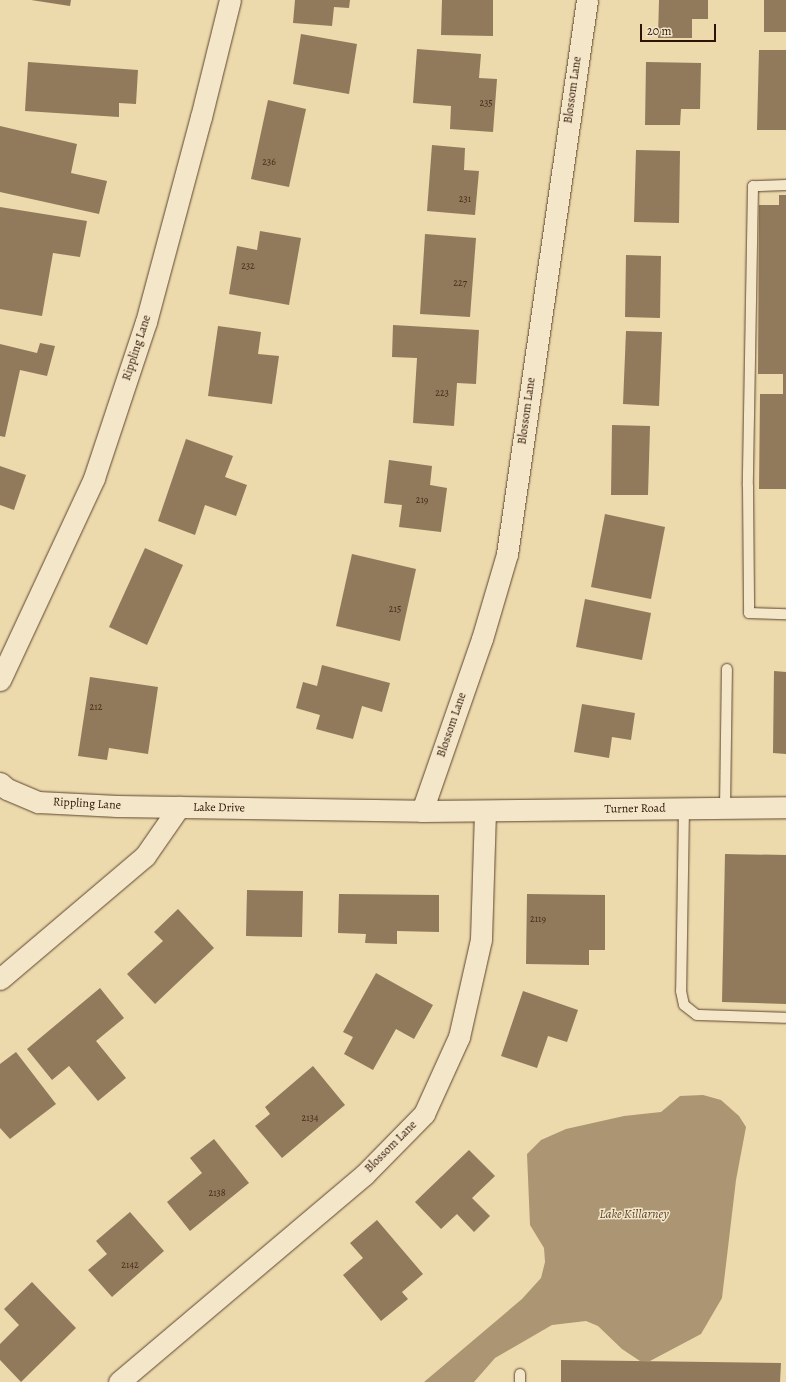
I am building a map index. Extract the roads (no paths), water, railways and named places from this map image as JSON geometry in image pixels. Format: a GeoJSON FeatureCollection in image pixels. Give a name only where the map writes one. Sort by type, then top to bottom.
{"type":"FeatureCollection","features":[{"type":"Feature","properties":{"kind":"street","name":"Rippling Lane"},"geometry":{"type":"LineString","coordinates":[[0,680],[91,485],[99,463],[146,322],[201,117],[230,0]]}},
{"type":"Feature","properties":{"kind":"street","name":"Blossom Lane"},"geometry":{"type":"LineString","coordinates":[[422,811],[482,639],[507,554],[586,0]]}},
{"type":"Feature","properties":{"kind":"street","name":"Rippling Lane"},"geometry":{"type":"LineString","coordinates":[[0,783],[7,788],[38,802],[179,807]]}},
{"type":"Feature","properties":{"kind":"street","name":"Lake Drive"},"geometry":{"type":"LineString","coordinates":[[0,979],[145,856],[179,807],[485,811]]}},
{"type":"Feature","properties":{"kind":"street","name":"Turner Road"},"geometry":{"type":"LineString","coordinates":[[485,811],[786,807]]}},
{"type":"Feature","properties":{"kind":"street","name":"Blossom Lane"},"geometry":{"type":"LineString","coordinates":[[119,1382],[364,1175],[424,1114],[459,1037],[481,939],[485,811]]}},
{"type":"Feature","properties":{"kind":"lane"},"geometry":{"type":"LineString","coordinates":[[786,185],[753,186],[748,494],[749,613],[786,614]]}},
{"type":"Feature","properties":{"kind":"lane"},"geometry":{"type":"LineString","coordinates":[[726,808],[727,669]]}},
{"type":"Feature","properties":{"kind":"lane"},"geometry":{"type":"LineString","coordinates":[[684,808],[681,991],[684,1005],[697,1015],[786,1018]]}},
{"type":"Feature","properties":{"kind":"water","name":"Lake Killarney"},"geometry":{"type":"Polygon","coordinates":[[[703,1095],[721,1100],[739,1116],[746,1127],[736,1180],[722,1298],[701,1334],[650,1361],[640,1361],[622,1349],[598,1326],[586,1321],[552,1325],[495,1358],[474,1382],[424,1382],[522,1299],[541,1278],[545,1262],[544,1248],[530,1225],[527,1154],[541,1140],[566,1129],[624,1116],[661,1112],[680,1096],[703,1095]]]}}]}
